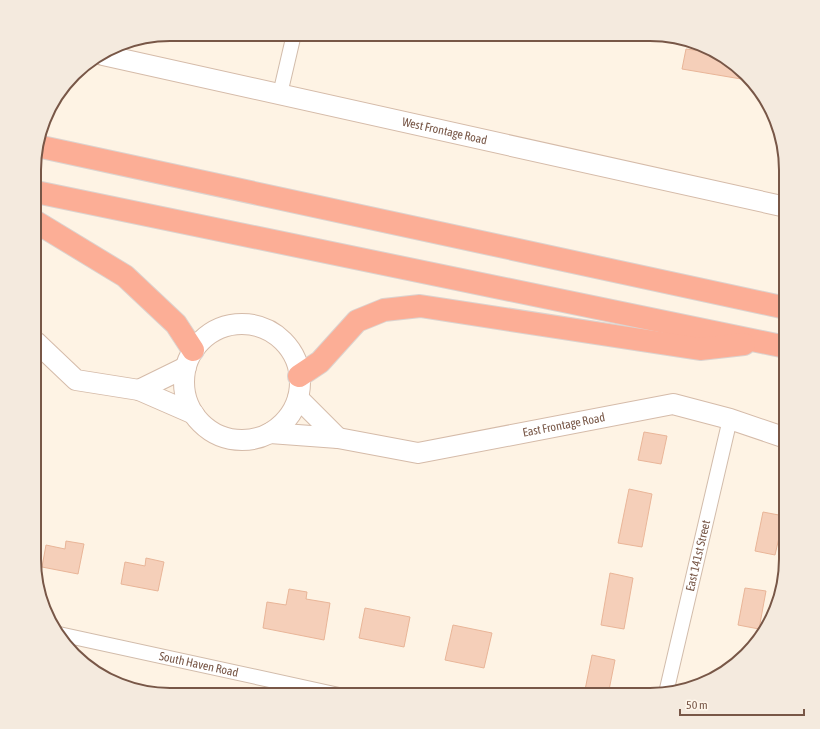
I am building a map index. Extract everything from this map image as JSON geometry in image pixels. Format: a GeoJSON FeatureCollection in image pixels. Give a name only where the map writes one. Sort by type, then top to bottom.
{"type":"FeatureCollection","features":[{"type":"Feature","properties":{"kind":"highway"},"geometry":{"type":"LineString","coordinates":[[43,147],[779,306]]}},
{"type":"Feature","properties":{"kind":"highway"},"geometry":{"type":"LineString","coordinates":[[41,193],[779,345]]}},
{"type":"Feature","properties":{"kind":"highway"},"geometry":{"type":"LineString","coordinates":[[41,225],[125,276],[176,324],[189,358]]}},
{"type":"Feature","properties":{"kind":"highway"},"geometry":{"type":"LineString","coordinates":[[299,376],[320,362],[357,322],[384,310],[420,306],[700,349],[764,342]]}},
{"type":"Feature","properties":{"kind":"street"},"geometry":{"type":"LineString","coordinates":[[280,94],[292,41]]}},
{"type":"Feature","properties":{"kind":"street","name":"West Frontage Road"},"geometry":{"type":"LineString","coordinates":[[109,56],[689,184],[779,205]]}},
{"type":"Feature","properties":{"kind":"street"},"geometry":{"type":"LineString","coordinates":[[138,390],[189,358],[206,336],[222,327],[241,323],[259,326],[276,334],[290,347],[298,365],[301,385],[296,404],[286,421],[270,433],[252,440],[232,440],[213,433],[198,420],[188,404],[184,386],[189,358]]}},
{"type":"Feature","properties":{"kind":"street"},"geometry":{"type":"LineString","coordinates":[[41,347],[76,380],[138,390],[194,414]]}},
{"type":"Feature","properties":{"kind":"street"},"geometry":{"type":"LineString","coordinates":[[298,398],[338,438]]}},
{"type":"Feature","properties":{"kind":"street","name":"East Frontage Road"},"geometry":{"type":"LineString","coordinates":[[270,433],[338,438],[418,453],[673,404],[730,419],[779,436]]}},
{"type":"Feature","properties":{"kind":"street","name":"East 141st Street"},"geometry":{"type":"LineString","coordinates":[[667,687],[730,419]]}},
{"type":"Feature","properties":{"kind":"street","name":"South Haven Road"},"geometry":{"type":"LineString","coordinates":[[67,636],[307,688]]}},
{"type":"Feature","properties":{"kind":"building"},"geometry":{"type":"Polygon","coordinates":[[[686,49],[698,51],[714,58],[741,79],[682,69],[686,49]]]}},
{"type":"Feature","properties":{"kind":"building"},"geometry":{"type":"Polygon","coordinates":[[[644,432],[667,436],[661,464],[638,460],[644,432]]]}},
{"type":"Feature","properties":{"kind":"building"},"geometry":{"type":"Polygon","coordinates":[[[629,489],[652,494],[642,547],[618,543],[629,489]]]}},
{"type":"Feature","properties":{"kind":"building"},"geometry":{"type":"Polygon","coordinates":[[[763,512],[779,515],[779,538],[775,555],[755,551],[763,512]]]}},
{"type":"Feature","properties":{"kind":"building"},"geometry":{"type":"Polygon","coordinates":[[[66,541],[84,544],[78,574],[42,567],[46,545],[65,549],[66,541]]]}},
{"type":"Feature","properties":{"kind":"building"},"geometry":{"type":"Polygon","coordinates":[[[146,558],[164,562],[158,591],[121,584],[125,562],[145,566],[146,558]]]}},
{"type":"Feature","properties":{"kind":"building"},"geometry":{"type":"Polygon","coordinates":[[[610,573],[633,578],[624,629],[601,625],[610,573]]]}},
{"type":"Feature","properties":{"kind":"building"},"geometry":{"type":"Polygon","coordinates":[[[745,588],[766,591],[758,629],[738,625],[745,588]]]}},
{"type":"Feature","properties":{"kind":"building"},"geometry":{"type":"Polygon","coordinates":[[[289,589],[307,592],[306,599],[330,603],[324,640],[263,628],[267,602],[286,605],[289,589]]]}},
{"type":"Feature","properties":{"kind":"building"},"geometry":{"type":"Polygon","coordinates":[[[365,608],[410,617],[404,647],[359,638],[365,608]]]}},
{"type":"Feature","properties":{"kind":"building"},"geometry":{"type":"Polygon","coordinates":[[[453,625],[492,633],[484,668],[445,660],[453,625]]]}},
{"type":"Feature","properties":{"kind":"building"},"geometry":{"type":"Polygon","coordinates":[[[592,655],[615,660],[609,688],[585,688],[592,655]]]}}]}
